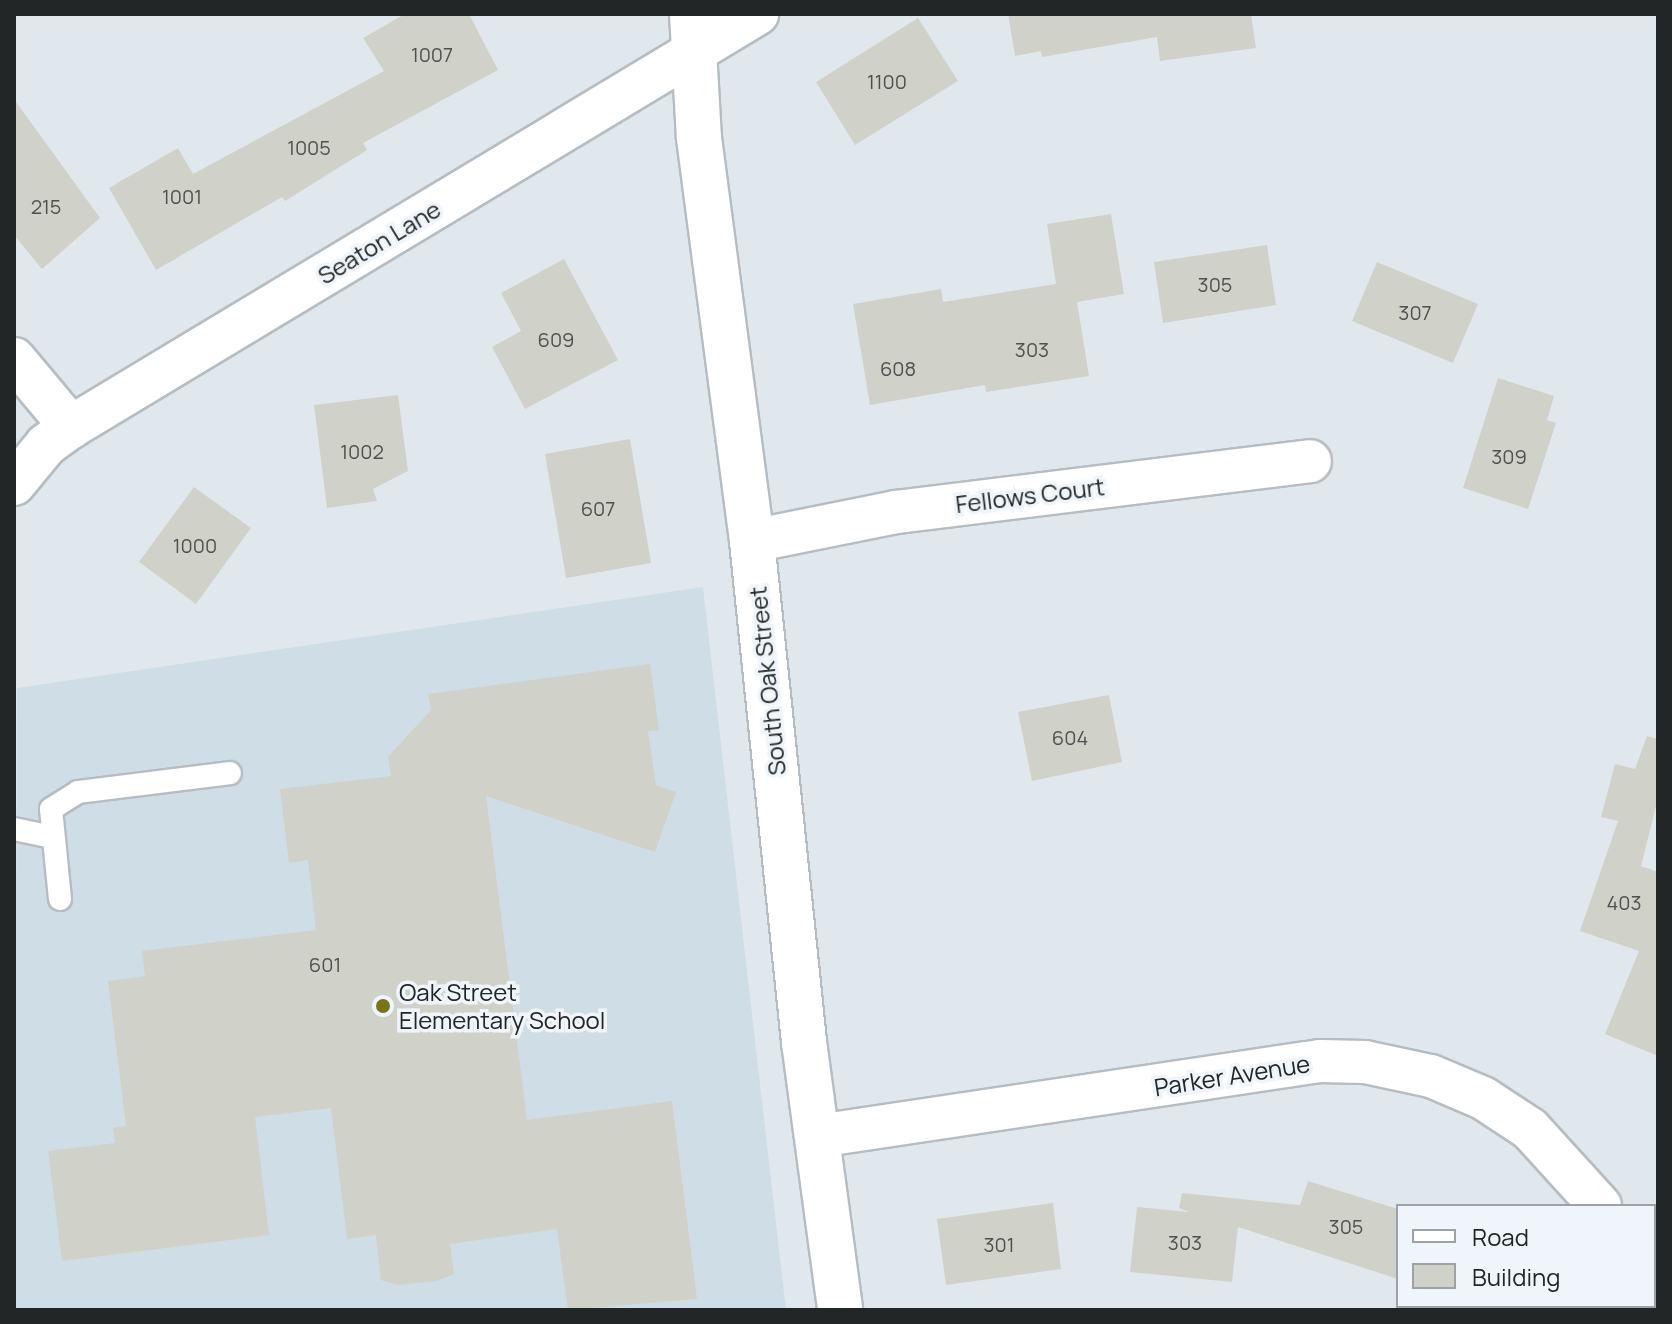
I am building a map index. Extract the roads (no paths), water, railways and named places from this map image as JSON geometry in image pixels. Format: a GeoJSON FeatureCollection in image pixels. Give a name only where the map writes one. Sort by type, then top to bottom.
{"type":"FeatureCollection","features":[{"type":"Feature","properties":{"kind":"street","name":"Seaton Lane"},"geometry":{"type":"LineString","coordinates":[[14,484],[46,445],[71,427],[694,33],[757,14]]}},
{"type":"Feature","properties":{"kind":"street","name":"South Oak Street"},"geometry":{"type":"LineString","coordinates":[[694,33],[699,138],[752,541],[840,1310]]}},
{"type":"Feature","properties":{"kind":"street"},"geometry":{"type":"LineString","coordinates":[[14,359],[71,427]]}},
{"type":"Feature","properties":{"kind":"street","name":"Fellows Court"},"geometry":{"type":"LineString","coordinates":[[752,541],[896,512],[1310,461]]}},
{"type":"Feature","properties":{"kind":"street","name":"Parker Avenue"},"geometry":{"type":"LineString","coordinates":[[818,1136],[1320,1061],[1365,1062],[1431,1076],[1483,1098],[1530,1129],[1598,1204]]}},
{"type":"Feature","properties":{"kind":"lane"},"geometry":{"type":"LineString","coordinates":[[60,899],[51,809],[78,792],[230,773]]}},
{"type":"Feature","properties":{"kind":"lane"},"geometry":{"type":"LineString","coordinates":[[14,829],[53,837]]}},
{"type":"Feature","properties":{"kind":"place","name":"Oak Street Elementary School"},"geometry":{"type":"Point","coordinates":[383,1006]}}]}
